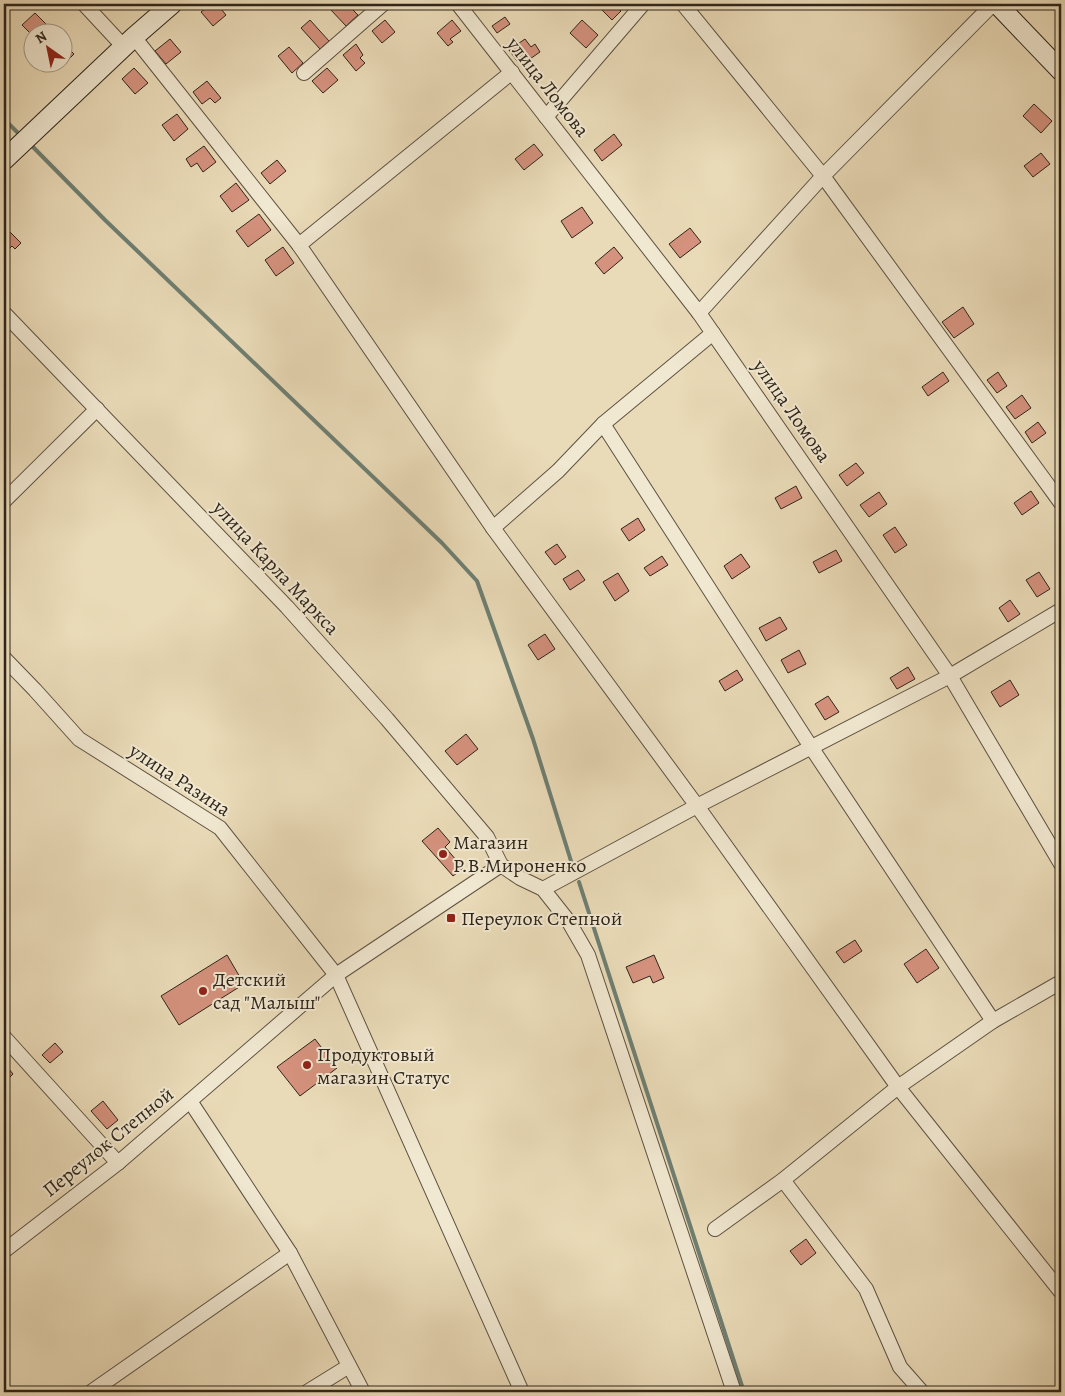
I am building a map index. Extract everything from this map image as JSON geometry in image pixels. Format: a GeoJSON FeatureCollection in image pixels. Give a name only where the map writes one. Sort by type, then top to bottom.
{"type":"FeatureCollection","features":[{"type":"Feature","properties":{"kind":"street"},"geometry":{"type":"LineString","coordinates":[[84,4],[129,42],[299,245],[493,528],[697,806],[898,1086],[1061,1292]]}},
{"type":"Feature","properties":{"kind":"street"},"geometry":{"type":"LineString","coordinates":[[4,160],[172,4]]}},
{"type":"Feature","properties":{"kind":"street"},"geometry":{"type":"LineString","coordinates":[[304,73],[383,4]]}},
{"type":"Feature","properties":{"kind":"street","name":"улица Ломова"},"geometry":{"type":"LineString","coordinates":[[458,4],[699,312],[950,676],[1061,864]]}},
{"type":"Feature","properties":{"kind":"street"},"geometry":{"type":"LineString","coordinates":[[546,117],[643,4]]}},
{"type":"Feature","properties":{"kind":"street"},"geometry":{"type":"LineString","coordinates":[[683,4],[822,176],[1061,503]]}},
{"type":"Feature","properties":{"kind":"street"},"geometry":{"type":"LineString","coordinates":[[699,312],[822,176],[992,4]]}},
{"type":"Feature","properties":{"kind":"street"},"geometry":{"type":"LineString","coordinates":[[996,4],[1061,71]]}},
{"type":"Feature","properties":{"kind":"street"},"geometry":{"type":"LineString","coordinates":[[299,245],[512,72]]}},
{"type":"Feature","properties":{"kind":"street","name":"улица Карла Маркса"},"geometry":{"type":"LineString","coordinates":[[4,313],[287,607],[380,711],[487,837],[502,865]]}},
{"type":"Feature","properties":{"kind":"street"},"geometry":{"type":"LineString","coordinates":[[493,528],[558,472],[603,424],[713,333]]}},
{"type":"Feature","properties":{"kind":"street"},"geometry":{"type":"LineString","coordinates":[[4,501],[97,409]]}},
{"type":"Feature","properties":{"kind":"street"},"geometry":{"type":"LineString","coordinates":[[603,424],[811,747],[993,1021]]}},
{"type":"Feature","properties":{"kind":"street"},"geometry":{"type":"LineString","coordinates":[[543,889],[697,806],[950,676],[1061,610]]}},
{"type":"Feature","properties":{"kind":"street","name":"улица Разина"},"geometry":{"type":"LineString","coordinates":[[4,658],[79,740],[220,828],[336,975],[522,1392]]}},
{"type":"Feature","properties":{"kind":"street"},"geometry":{"type":"LineString","coordinates":[[502,865],[520,878],[543,889],[569,922],[588,956],[734,1392]]}},
{"type":"Feature","properties":{"kind":"street","name":"Переулок Степной"},"geometry":{"type":"LineString","coordinates":[[4,1251],[118,1163],[336,975],[502,865]]}},
{"type":"Feature","properties":{"kind":"street"},"geometry":{"type":"LineString","coordinates":[[715,1229],[783,1180],[898,1086],[993,1021],[1061,982]]}},
{"type":"Feature","properties":{"kind":"street"},"geometry":{"type":"LineString","coordinates":[[4,1037],[118,1163]]}},
{"type":"Feature","properties":{"kind":"street"},"geometry":{"type":"LineString","coordinates":[[190,1101],[290,1253],[363,1392]]}},
{"type":"Feature","properties":{"kind":"street"},"geometry":{"type":"LineString","coordinates":[[783,1180],[866,1289],[900,1367],[922,1392]]}},
{"type":"Feature","properties":{"kind":"street"},"geometry":{"type":"LineString","coordinates":[[92,1392],[290,1253]]}},
{"type":"Feature","properties":{"kind":"street"},"geometry":{"type":"LineString","coordinates":[[307,1392],[350,1366]]}},
{"type":"Feature","properties":{"kind":"building"},"geometry":{"type":"Polygon","coordinates":[[[211,4],[217,4],[226,15],[213,26],[201,12],[211,4]]]}},
{"type":"Feature","properties":{"kind":"building"},"geometry":{"type":"Polygon","coordinates":[[[336,4],[347,4],[358,15],[346,26],[330,9],[336,4]]]}},
{"type":"Feature","properties":{"kind":"building"},"geometry":{"type":"Polygon","coordinates":[[[596,4],[613,4],[621,11],[612,20],[596,4]]]}},
{"type":"Feature","properties":{"kind":"building"},"geometry":{"type":"Polygon","coordinates":[[[35,13],[44,22],[25,22],[35,13]]]}},
{"type":"Feature","properties":{"kind":"building"},"geometry":{"type":"Polygon","coordinates":[[[505,17],[510,24],[497,33],[492,26],[505,17]]]}},
{"type":"Feature","properties":{"kind":"building"},"geometry":{"type":"Polygon","coordinates":[[[310,20],[329,41],[320,49],[301,28],[310,20]]]}},
{"type":"Feature","properties":{"kind":"building"},"geometry":{"type":"Polygon","coordinates":[[[385,20],[395,32],[382,43],[372,31],[385,20]]]}},
{"type":"Feature","properties":{"kind":"building"},"geometry":{"type":"Polygon","coordinates":[[[452,20],[461,31],[450,39],[453,42],[448,46],[437,33],[452,20]]]}},
{"type":"Feature","properties":{"kind":"building"},"geometry":{"type":"Polygon","coordinates":[[[582,20],[598,35],[586,48],[570,33],[582,20]]]}},
{"type":"Feature","properties":{"kind":"building"},"geometry":{"type":"Polygon","coordinates":[[[170,39],[181,52],[166,64],[155,51],[170,39]]]}},
{"type":"Feature","properties":{"kind":"building"},"geometry":{"type":"Polygon","coordinates":[[[525,39],[531,47],[535,44],[540,52],[527,61],[524,56],[517,61],[509,50],[525,39]]]}},
{"type":"Feature","properties":{"kind":"building"},"geometry":{"type":"Polygon","coordinates":[[[356,44],[363,55],[360,58],[365,63],[356,71],[343,55],[356,44]]]}},
{"type":"Feature","properties":{"kind":"building"},"geometry":{"type":"Polygon","coordinates":[[[289,47],[303,63],[292,73],[278,56],[289,47]]]}},
{"type":"Feature","properties":{"kind":"building"},"geometry":{"type":"Polygon","coordinates":[[[134,68],[148,83],[135,94],[122,79],[134,68]]]}},
{"type":"Feature","properties":{"kind":"building"},"geometry":{"type":"Polygon","coordinates":[[[327,68],[338,80],[323,93],[312,81],[327,68]]]}},
{"type":"Feature","properties":{"kind":"building"},"geometry":{"type":"Polygon","coordinates":[[[207,81],[221,98],[215,103],[210,98],[202,104],[193,92],[207,81]]]}},
{"type":"Feature","properties":{"kind":"building"},"geometry":{"type":"Polygon","coordinates":[[[1034,104],[1052,121],[1041,133],[1023,116],[1034,104]]]}},
{"type":"Feature","properties":{"kind":"building"},"geometry":{"type":"Polygon","coordinates":[[[177,114],[188,129],[174,141],[162,125],[177,114]]]}},
{"type":"Feature","properties":{"kind":"building"},"geometry":{"type":"Polygon","coordinates":[[[614,134],[622,145],[602,161],[594,150],[614,134]]]}},
{"type":"Feature","properties":{"kind":"building"},"geometry":{"type":"Polygon","coordinates":[[[534,144],[543,155],[524,170],[515,159],[534,144]]]}},
{"type":"Feature","properties":{"kind":"building"},"geometry":{"type":"Polygon","coordinates":[[[204,146],[216,162],[203,172],[197,163],[191,167],[186,159],[204,146]]]}},
{"type":"Feature","properties":{"kind":"building"},"geometry":{"type":"Polygon","coordinates":[[[1041,153],[1050,164],[1033,177],[1024,166],[1041,153]]]}},
{"type":"Feature","properties":{"kind":"building"},"geometry":{"type":"Polygon","coordinates":[[[277,160],[286,171],[270,184],[261,173],[277,160]]]}},
{"type":"Feature","properties":{"kind":"building"},"geometry":{"type":"Polygon","coordinates":[[[236,183],[249,200],[232,212],[220,196],[236,183]]]}},
{"type":"Feature","properties":{"kind":"building"},"geometry":{"type":"Polygon","coordinates":[[[582,207],[593,223],[572,238],[561,221],[582,207]]]}},
{"type":"Feature","properties":{"kind":"building"},"geometry":{"type":"Polygon","coordinates":[[[259,214],[271,230],[248,247],[236,231],[259,214]]]}},
{"type":"Feature","properties":{"kind":"building"},"geometry":{"type":"Polygon","coordinates":[[[4,226],[21,243],[15,249],[12,246],[4,254],[4,226]]]}},
{"type":"Feature","properties":{"kind":"building"},"geometry":{"type":"Polygon","coordinates":[[[690,228],[701,242],[680,258],[669,244],[690,228]]]}},
{"type":"Feature","properties":{"kind":"building"},"geometry":{"type":"Polygon","coordinates":[[[283,247],[294,263],[276,276],[265,260],[283,247]]]}},
{"type":"Feature","properties":{"kind":"building"},"geometry":{"type":"Polygon","coordinates":[[[614,247],[623,258],[604,274],[595,263],[614,247]]]}},
{"type":"Feature","properties":{"kind":"building"},"geometry":{"type":"Polygon","coordinates":[[[963,307],[974,324],[954,338],[942,322],[963,307]]]}},
{"type":"Feature","properties":{"kind":"building"},"geometry":{"type":"Polygon","coordinates":[[[943,372],[949,381],[928,396],[922,387],[943,372]]]}},
{"type":"Feature","properties":{"kind":"building"},"geometry":{"type":"Polygon","coordinates":[[[998,372],[1007,386],[997,393],[987,380],[998,372]]]}},
{"type":"Feature","properties":{"kind":"building"},"geometry":{"type":"Polygon","coordinates":[[[1022,395],[1031,408],[1015,419],[1006,407],[1022,395]]]}},
{"type":"Feature","properties":{"kind":"building"},"geometry":{"type":"Polygon","coordinates":[[[1038,422],[1046,433],[1032,443],[1025,432],[1038,422]]]}},
{"type":"Feature","properties":{"kind":"building"},"geometry":{"type":"Polygon","coordinates":[[[856,463],[864,473],[847,486],[839,475],[856,463]]]}},
{"type":"Feature","properties":{"kind":"building"},"geometry":{"type":"Polygon","coordinates":[[[796,486],[802,498],[781,509],[775,498],[796,486]]]}},
{"type":"Feature","properties":{"kind":"building"},"geometry":{"type":"Polygon","coordinates":[[[1031,491],[1039,503],[1022,515],[1014,503],[1031,491]]]}},
{"type":"Feature","properties":{"kind":"building"},"geometry":{"type":"Polygon","coordinates":[[[879,492],[887,504],[869,517],[860,505],[879,492]]]}},
{"type":"Feature","properties":{"kind":"building"},"geometry":{"type":"Polygon","coordinates":[[[638,518],[645,530],[629,541],[621,529],[638,518]]]}},
{"type":"Feature","properties":{"kind":"building"},"geometry":{"type":"Polygon","coordinates":[[[895,527],[907,545],[895,553],[883,535],[895,527]]]}},
{"type":"Feature","properties":{"kind":"building"},"geometry":{"type":"Polygon","coordinates":[[[557,544],[566,557],[555,565],[545,552],[557,544]]]}},
{"type":"Feature","properties":{"kind":"building"},"geometry":{"type":"Polygon","coordinates":[[[836,550],[842,561],[819,573],[813,562],[836,550]]]}},
{"type":"Feature","properties":{"kind":"building"},"geometry":{"type":"Polygon","coordinates":[[[741,554],[750,567],[732,579],[724,566],[741,554]]]}},
{"type":"Feature","properties":{"kind":"building"},"geometry":{"type":"Polygon","coordinates":[[[662,556],[668,565],[650,576],[644,568],[662,556]]]}},
{"type":"Feature","properties":{"kind":"building"},"geometry":{"type":"Polygon","coordinates":[[[578,570],[585,580],[570,590],[563,579],[578,570]]]}},
{"type":"Feature","properties":{"kind":"building"},"geometry":{"type":"Polygon","coordinates":[[[1039,572],[1050,589],[1037,597],[1026,580],[1039,572]]]}},
{"type":"Feature","properties":{"kind":"building"},"geometry":{"type":"Polygon","coordinates":[[[618,573],[629,591],[615,601],[603,582],[618,573]]]}},
{"type":"Feature","properties":{"kind":"building"},"geometry":{"type":"Polygon","coordinates":[[[1010,600],[1020,614],[1008,622],[999,608],[1010,600]]]}},
{"type":"Feature","properties":{"kind":"building"},"geometry":{"type":"Polygon","coordinates":[[[780,617],[787,629],[766,641],[759,628],[780,617]]]}},
{"type":"Feature","properties":{"kind":"building"},"geometry":{"type":"Polygon","coordinates":[[[545,634],[555,649],[538,660],[528,645],[545,634]]]}},
{"type":"Feature","properties":{"kind":"building"},"geometry":{"type":"Polygon","coordinates":[[[799,650],[806,664],[788,673],[781,660],[799,650]]]}},
{"type":"Feature","properties":{"kind":"building"},"geometry":{"type":"Polygon","coordinates":[[[908,667],[915,679],[897,689],[890,678],[908,667]]]}},
{"type":"Feature","properties":{"kind":"building"},"geometry":{"type":"Polygon","coordinates":[[[737,670],[743,680],[725,691],[719,681],[737,670]]]}},
{"type":"Feature","properties":{"kind":"building"},"geometry":{"type":"Polygon","coordinates":[[[1010,680],[1019,695],[1000,707],[991,692],[1010,680]]]}},
{"type":"Feature","properties":{"kind":"building"},"geometry":{"type":"Polygon","coordinates":[[[828,696],[839,712],[825,720],[815,704],[828,696]]]}},
{"type":"Feature","properties":{"kind":"building"},"geometry":{"type":"Polygon","coordinates":[[[466,734],[478,749],[457,765],[445,751],[466,734]]]}},
{"type":"Feature","properties":{"kind":"building"},"geometry":{"type":"Polygon","coordinates":[[[438,828],[450,842],[445,847],[463,868],[453,876],[422,841],[438,828]]]}},
{"type":"Feature","properties":{"kind":"building"},"geometry":{"type":"Polygon","coordinates":[[[855,940],[862,951],[844,963],[836,952],[855,940]]]}},
{"type":"Feature","properties":{"kind":"building"},"geometry":{"type":"Polygon","coordinates":[[[926,949],[939,968],[917,983],[904,964],[926,949]]]}},
{"type":"Feature","properties":{"kind":"building"},"geometry":{"type":"Polygon","coordinates":[[[227,955],[244,984],[179,1025],[161,996],[227,955]]]}},
{"type":"Feature","properties":{"kind":"building"},"geometry":{"type":"Polygon","coordinates":[[[654,955],[664,978],[653,983],[650,976],[633,983],[626,967],[654,955]]]}},
{"type":"Feature","properties":{"kind":"building"},"geometry":{"type":"Polygon","coordinates":[[[315,1039],[337,1068],[300,1096],[277,1067],[315,1039]]]}},
{"type":"Feature","properties":{"kind":"building"},"geometry":{"type":"Polygon","coordinates":[[[55,1043],[63,1052],[50,1063],[42,1055],[55,1043]]]}},
{"type":"Feature","properties":{"kind":"building"},"geometry":{"type":"Polygon","coordinates":[[[4,1063],[13,1074],[4,1083],[4,1063]]]}},
{"type":"Feature","properties":{"kind":"building"},"geometry":{"type":"Polygon","coordinates":[[[103,1101],[118,1120],[107,1129],[91,1111],[103,1101]]]}},
{"type":"Feature","properties":{"kind":"building"},"geometry":{"type":"Polygon","coordinates":[[[806,1239],[816,1253],[801,1265],[790,1251],[806,1239]]]}},
{"type":"Feature","properties":{"kind":"waterway"},"geometry":{"type":"LineString","coordinates":[[4,119],[17,132]]}},
{"type":"Feature","properties":{"kind":"waterway"},"geometry":{"type":"LineString","coordinates":[[33,147],[105,220],[442,543],[477,581],[533,739],[571,861]]}},
{"type":"Feature","properties":{"kind":"waterway"},"geometry":{"type":"LineString","coordinates":[[579,882],[744,1392]]}},
{"type":"Feature","properties":{"kind":"place","name":"Магазин Р.В.Мироненко"},"geometry":{"type":"Point","coordinates":[443,854]}},
{"type":"Feature","properties":{"kind":"place","name":"Переулок Степной"},"geometry":{"type":"Point","coordinates":[451,918]}},
{"type":"Feature","properties":{"kind":"place","name":"Детский сад \"Малыш\""},"geometry":{"type":"Point","coordinates":[203,991]}},
{"type":"Feature","properties":{"kind":"place","name":"Продуктовый магазин Статус"},"geometry":{"type":"Point","coordinates":[307,1065]}}]}
